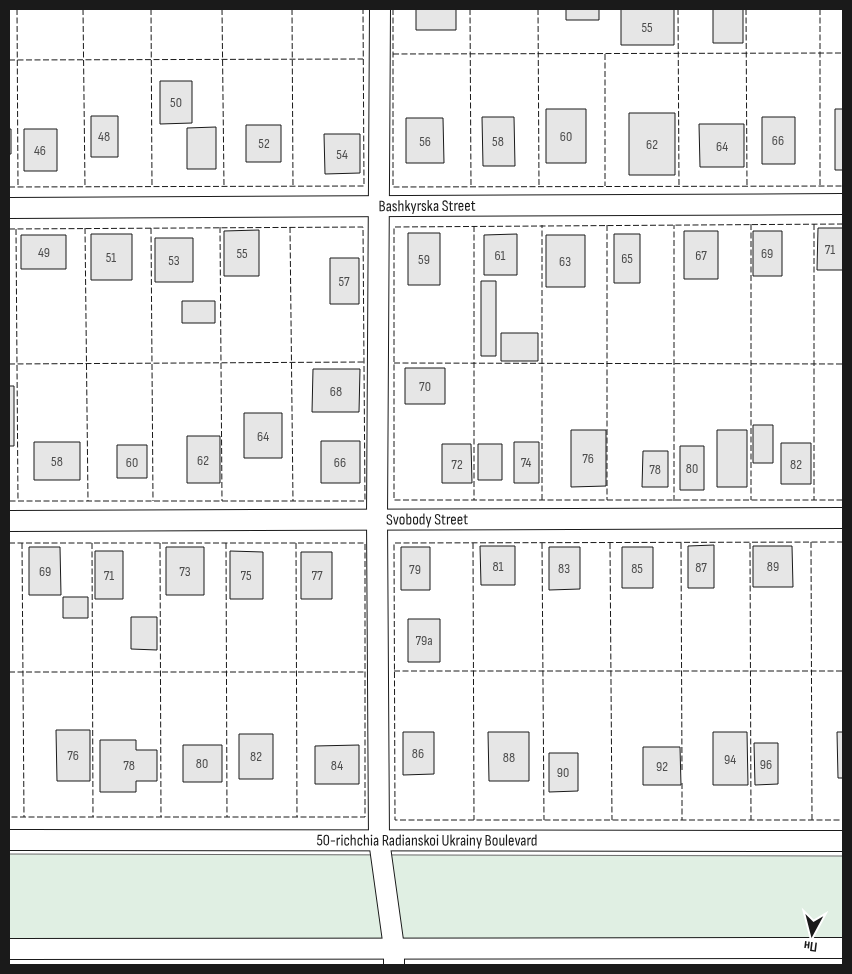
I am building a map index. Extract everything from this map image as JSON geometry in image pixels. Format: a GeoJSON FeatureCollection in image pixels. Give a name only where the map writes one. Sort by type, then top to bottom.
{"type":"FeatureCollection","features":[{"type":"Feature","properties":{"kind":"street"},"geometry":{"type":"LineString","coordinates":[[380,9],[379,840],[394,957]]}},
{"type":"Feature","properties":{"kind":"street","name":"Bashkyrska Street"},"geometry":{"type":"LineString","coordinates":[[9,208],[843,204]]}},
{"type":"Feature","properties":{"kind":"street","name":"Svobody Street"},"geometry":{"type":"LineString","coordinates":[[9,521],[843,518]]}},
{"type":"Feature","properties":{"kind":"street","name":"50-richchia Radianskoi Ukrainy Boulevard"},"geometry":{"type":"LineString","coordinates":[[9,840],[843,841]]}},
{"type":"Feature","properties":{"kind":"street"},"geometry":{"type":"LineString","coordinates":[[9,949],[394,957],[843,948]]}},
{"type":"Feature","properties":{"kind":"green space"},"geometry":{"type":"Polygon","coordinates":[[[9,854],[843,856],[843,942],[9,941],[9,854]]]}},
{"type":"Feature","properties":{"kind":"building"},"geometry":{"type":"Polygon","coordinates":[[[416,9],[456,9],[456,30],[416,30],[416,9]]]}},
{"type":"Feature","properties":{"kind":"building"},"geometry":{"type":"Polygon","coordinates":[[[566,9],[599,9],[599,20],[566,20],[566,9]]]}},
{"type":"Feature","properties":{"kind":"building"},"geometry":{"type":"Polygon","coordinates":[[[621,9],[674,9],[674,45],[621,45],[621,9]]]}},
{"type":"Feature","properties":{"kind":"building"},"geometry":{"type":"Polygon","coordinates":[[[713,9],[743,9],[743,43],[713,43],[713,9]]]}},
{"type":"Feature","properties":{"kind":"building"},"geometry":{"type":"Polygon","coordinates":[[[160,81],[192,81],[192,123],[160,124],[160,81]]]}},
{"type":"Feature","properties":{"kind":"building"},"geometry":{"type":"Polygon","coordinates":[[[546,109],[586,109],[586,163],[546,163],[546,109]]]}},
{"type":"Feature","properties":{"kind":"building"},"geometry":{"type":"Polygon","coordinates":[[[835,109],[843,109],[843,170],[835,170],[835,109]]]}},
{"type":"Feature","properties":{"kind":"building"},"geometry":{"type":"Polygon","coordinates":[[[629,113],[675,113],[675,175],[629,175],[629,113]]]}},
{"type":"Feature","properties":{"kind":"building"},"geometry":{"type":"Polygon","coordinates":[[[91,116],[118,116],[118,157],[91,157],[91,116]]]}},
{"type":"Feature","properties":{"kind":"building"},"geometry":{"type":"Polygon","coordinates":[[[482,117],[514,117],[515,166],[483,166],[482,117]]]}},
{"type":"Feature","properties":{"kind":"building"},"geometry":{"type":"Polygon","coordinates":[[[762,117],[795,117],[795,164],[762,164],[762,117]]]}},
{"type":"Feature","properties":{"kind":"building"},"geometry":{"type":"Polygon","coordinates":[[[406,118],[443,118],[444,163],[406,163],[406,118]]]}},
{"type":"Feature","properties":{"kind":"building"},"geometry":{"type":"Polygon","coordinates":[[[699,124],[744,124],[744,167],[700,167],[699,124]]]}},
{"type":"Feature","properties":{"kind":"building"},"geometry":{"type":"Polygon","coordinates":[[[246,125],[281,125],[281,162],[246,162],[246,125]]]}},
{"type":"Feature","properties":{"kind":"building"},"geometry":{"type":"Polygon","coordinates":[[[216,127],[216,169],[187,169],[187,128],[216,127]]]}},
{"type":"Feature","properties":{"kind":"building"},"geometry":{"type":"Polygon","coordinates":[[[9,129],[11,129],[11,154],[9,154],[9,129]]]}},
{"type":"Feature","properties":{"kind":"building"},"geometry":{"type":"Polygon","coordinates":[[[24,129],[57,129],[57,171],[24,171],[24,129]]]}},
{"type":"Feature","properties":{"kind":"building"},"geometry":{"type":"Polygon","coordinates":[[[324,134],[360,134],[360,173],[325,174],[324,134]]]}},
{"type":"Feature","properties":{"kind":"building"},"geometry":{"type":"Polygon","coordinates":[[[818,228],[843,228],[843,270],[817,270],[818,228]]]}},
{"type":"Feature","properties":{"kind":"building"},"geometry":{"type":"Polygon","coordinates":[[[259,230],[259,276],[224,276],[224,231],[259,230]]]}},
{"type":"Feature","properties":{"kind":"building"},"geometry":{"type":"Polygon","coordinates":[[[684,231],[718,231],[718,279],[684,279],[684,231]]]}},
{"type":"Feature","properties":{"kind":"building"},"geometry":{"type":"Polygon","coordinates":[[[753,231],[782,231],[782,276],[753,276],[753,231]]]}},
{"type":"Feature","properties":{"kind":"building"},"geometry":{"type":"Polygon","coordinates":[[[408,233],[440,233],[440,285],[408,285],[408,233]]]}},
{"type":"Feature","properties":{"kind":"building"},"geometry":{"type":"Polygon","coordinates":[[[91,234],[132,234],[132,280],[91,280],[91,234]]]}},
{"type":"Feature","properties":{"kind":"building"},"geometry":{"type":"Polygon","coordinates":[[[517,234],[517,275],[484,275],[484,235],[517,234]]]}},
{"type":"Feature","properties":{"kind":"building"},"geometry":{"type":"Polygon","coordinates":[[[614,234],[640,234],[640,283],[614,283],[614,234]]]}},
{"type":"Feature","properties":{"kind":"building"},"geometry":{"type":"Polygon","coordinates":[[[21,235],[66,235],[66,269],[21,269],[21,235]]]}},
{"type":"Feature","properties":{"kind":"building"},"geometry":{"type":"Polygon","coordinates":[[[546,235],[585,235],[585,287],[546,287],[546,235]]]}},
{"type":"Feature","properties":{"kind":"building"},"geometry":{"type":"Polygon","coordinates":[[[155,238],[193,238],[193,282],[155,282],[155,238]]]}},
{"type":"Feature","properties":{"kind":"building"},"geometry":{"type":"Polygon","coordinates":[[[330,258],[359,258],[359,304],[330,304],[330,258]]]}},
{"type":"Feature","properties":{"kind":"building"},"geometry":{"type":"Polygon","coordinates":[[[481,281],[496,281],[496,356],[481,356],[481,281]]]}},
{"type":"Feature","properties":{"kind":"building"},"geometry":{"type":"Polygon","coordinates":[[[182,301],[215,301],[215,323],[182,323],[182,301]]]}},
{"type":"Feature","properties":{"kind":"building"},"geometry":{"type":"Polygon","coordinates":[[[501,333],[538,333],[538,361],[501,361],[501,333]]]}},
{"type":"Feature","properties":{"kind":"building"},"geometry":{"type":"Polygon","coordinates":[[[405,368],[445,368],[445,404],[405,404],[405,368]]]}},
{"type":"Feature","properties":{"kind":"building"},"geometry":{"type":"Polygon","coordinates":[[[313,369],[360,369],[359,412],[312,412],[313,369]]]}},
{"type":"Feature","properties":{"kind":"building"},"geometry":{"type":"Polygon","coordinates":[[[9,386],[14,386],[14,446],[9,446],[9,386]]]}},
{"type":"Feature","properties":{"kind":"building"},"geometry":{"type":"Polygon","coordinates":[[[244,413],[282,413],[282,458],[244,458],[244,413]]]}},
{"type":"Feature","properties":{"kind":"building"},"geometry":{"type":"Polygon","coordinates":[[[753,425],[773,425],[773,463],[753,463],[753,425]]]}},
{"type":"Feature","properties":{"kind":"building"},"geometry":{"type":"Polygon","coordinates":[[[571,430],[606,430],[606,486],[571,487],[571,430]]]}},
{"type":"Feature","properties":{"kind":"building"},"geometry":{"type":"Polygon","coordinates":[[[717,430],[747,430],[747,487],[717,487],[717,430]]]}},
{"type":"Feature","properties":{"kind":"building"},"geometry":{"type":"Polygon","coordinates":[[[187,436],[220,436],[220,483],[187,483],[187,436]]]}},
{"type":"Feature","properties":{"kind":"building"},"geometry":{"type":"Polygon","coordinates":[[[321,441],[360,441],[360,483],[321,483],[321,441]]]}},
{"type":"Feature","properties":{"kind":"building"},"geometry":{"type":"Polygon","coordinates":[[[34,442],[80,442],[80,480],[34,480],[34,442]]]}},
{"type":"Feature","properties":{"kind":"building"},"geometry":{"type":"Polygon","coordinates":[[[514,442],[539,442],[539,483],[514,483],[514,442]]]}},
{"type":"Feature","properties":{"kind":"building"},"geometry":{"type":"Polygon","coordinates":[[[781,443],[811,443],[811,484],[781,484],[781,443]]]}},
{"type":"Feature","properties":{"kind":"building"},"geometry":{"type":"Polygon","coordinates":[[[442,444],[471,444],[472,483],[442,483],[442,444]]]}},
{"type":"Feature","properties":{"kind":"building"},"geometry":{"type":"Polygon","coordinates":[[[478,444],[502,444],[502,480],[478,480],[478,444]]]}},
{"type":"Feature","properties":{"kind":"building"},"geometry":{"type":"Polygon","coordinates":[[[117,445],[147,445],[147,478],[117,478],[117,445]]]}},
{"type":"Feature","properties":{"kind":"building"},"geometry":{"type":"Polygon","coordinates":[[[680,446],[704,446],[704,490],[680,490],[680,446]]]}},
{"type":"Feature","properties":{"kind":"building"},"geometry":{"type":"Polygon","coordinates":[[[643,451],[668,451],[668,487],[642,487],[643,451]]]}},
{"type":"Feature","properties":{"kind":"building"},"geometry":{"type":"Polygon","coordinates":[[[714,545],[714,588],[688,588],[688,546],[714,545]]]}},
{"type":"Feature","properties":{"kind":"building"},"geometry":{"type":"Polygon","coordinates":[[[480,546],[515,546],[515,585],[481,585],[480,546]]]}},
{"type":"Feature","properties":{"kind":"building"},"geometry":{"type":"Polygon","coordinates":[[[753,546],[792,546],[793,587],[753,587],[753,546]]]}},
{"type":"Feature","properties":{"kind":"building"},"geometry":{"type":"Polygon","coordinates":[[[29,547],[60,547],[61,595],[29,595],[29,547]]]}},
{"type":"Feature","properties":{"kind":"building"},"geometry":{"type":"Polygon","coordinates":[[[166,547],[204,547],[204,595],[166,595],[166,547]]]}},
{"type":"Feature","properties":{"kind":"building"},"geometry":{"type":"Polygon","coordinates":[[[401,547],[430,547],[430,590],[401,590],[401,547]]]}},
{"type":"Feature","properties":{"kind":"building"},"geometry":{"type":"Polygon","coordinates":[[[549,547],[580,547],[580,589],[549,590],[549,547]]]}},
{"type":"Feature","properties":{"kind":"building"},"geometry":{"type":"Polygon","coordinates":[[[622,547],[653,547],[653,588],[622,588],[622,547]]]}},
{"type":"Feature","properties":{"kind":"building"},"geometry":{"type":"Polygon","coordinates":[[[95,551],[123,551],[123,599],[95,599],[95,551]]]}},
{"type":"Feature","properties":{"kind":"building"},"geometry":{"type":"Polygon","coordinates":[[[230,551],[263,552],[263,599],[230,599],[230,551]]]}},
{"type":"Feature","properties":{"kind":"building"},"geometry":{"type":"Polygon","coordinates":[[[301,552],[332,552],[332,599],[301,599],[301,552]]]}},
{"type":"Feature","properties":{"kind":"building"},"geometry":{"type":"Polygon","coordinates":[[[63,597],[88,597],[88,618],[63,618],[63,597]]]}},
{"type":"Feature","properties":{"kind":"building"},"geometry":{"type":"Polygon","coordinates":[[[131,617],[157,617],[157,650],[131,649],[131,617]]]}},
{"type":"Feature","properties":{"kind":"building"},"geometry":{"type":"Polygon","coordinates":[[[408,619],[440,619],[440,662],[408,662],[408,619]]]}},
{"type":"Feature","properties":{"kind":"building"},"geometry":{"type":"Polygon","coordinates":[[[56,730],[90,730],[90,781],[57,781],[56,730]]]}},
{"type":"Feature","properties":{"kind":"building"},"geometry":{"type":"Polygon","coordinates":[[[403,732],[434,732],[434,774],[403,775],[403,732]]]}},
{"type":"Feature","properties":{"kind":"building"},"geometry":{"type":"Polygon","coordinates":[[[488,732],[529,732],[529,781],[489,781],[488,732]]]}},
{"type":"Feature","properties":{"kind":"building"},"geometry":{"type":"Polygon","coordinates":[[[713,732],[747,732],[748,785],[713,785],[713,732]]]}},
{"type":"Feature","properties":{"kind":"building"},"geometry":{"type":"Polygon","coordinates":[[[837,732],[843,732],[843,778],[838,778],[837,732]]]}},
{"type":"Feature","properties":{"kind":"building"},"geometry":{"type":"Polygon","coordinates":[[[239,734],[273,734],[273,779],[239,779],[239,734]]]}},
{"type":"Feature","properties":{"kind":"building"},"geometry":{"type":"Polygon","coordinates":[[[100,740],[136,740],[136,750],[157,750],[157,781],[136,781],[136,792],[100,792],[100,740]]]}},
{"type":"Feature","properties":{"kind":"building"},"geometry":{"type":"Polygon","coordinates":[[[754,743],[778,743],[778,784],[755,785],[754,743]]]}},
{"type":"Feature","properties":{"kind":"building"},"geometry":{"type":"Polygon","coordinates":[[[183,745],[222,745],[222,782],[183,782],[183,745]]]}},
{"type":"Feature","properties":{"kind":"building"},"geometry":{"type":"Polygon","coordinates":[[[359,745],[359,784],[315,784],[315,746],[359,745]]]}},
{"type":"Feature","properties":{"kind":"building"},"geometry":{"type":"Polygon","coordinates":[[[643,747],[680,747],[681,785],[643,785],[643,747]]]}},
{"type":"Feature","properties":{"kind":"building"},"geometry":{"type":"Polygon","coordinates":[[[549,753],[578,753],[578,791],[549,792],[549,753]]]}},
{"type":"Feature","properties":{"kind":"fence"},"geometry":{"type":"LineString","coordinates":[[17,9],[18,187]]}},
{"type":"Feature","properties":{"kind":"fence"},"geometry":{"type":"LineString","coordinates":[[83,9],[85,187]]}},
{"type":"Feature","properties":{"kind":"fence"},"geometry":{"type":"LineString","coordinates":[[151,9],[152,187]]}},
{"type":"Feature","properties":{"kind":"fence"},"geometry":{"type":"LineString","coordinates":[[222,9],[224,186]]}},
{"type":"Feature","properties":{"kind":"fence"},"geometry":{"type":"LineString","coordinates":[[292,9],[293,186]]}},
{"type":"Feature","properties":{"kind":"fence"},"geometry":{"type":"LineString","coordinates":[[9,187],[364,186],[363,9]]}},
{"type":"Feature","properties":{"kind":"fence"},"geometry":{"type":"LineString","coordinates":[[393,9],[393,187],[843,186]]}},
{"type":"Feature","properties":{"kind":"fence"},"geometry":{"type":"LineString","coordinates":[[470,9],[471,187]]}},
{"type":"Feature","properties":{"kind":"fence"},"geometry":{"type":"LineString","coordinates":[[538,9],[539,187]]}},
{"type":"Feature","properties":{"kind":"fence"},"geometry":{"type":"LineString","coordinates":[[678,9],[679,186]]}},
{"type":"Feature","properties":{"kind":"fence"},"geometry":{"type":"LineString","coordinates":[[746,9],[747,186]]}},
{"type":"Feature","properties":{"kind":"fence"},"geometry":{"type":"LineString","coordinates":[[820,9],[820,186]]}},
{"type":"Feature","properties":{"kind":"fence"},"geometry":{"type":"LineString","coordinates":[[393,54],[843,53]]}},
{"type":"Feature","properties":{"kind":"fence"},"geometry":{"type":"LineString","coordinates":[[605,54],[605,186]]}},
{"type":"Feature","properties":{"kind":"fence"},"geometry":{"type":"LineString","coordinates":[[9,60],[363,59]]}},
{"type":"Feature","properties":{"kind":"fence"},"geometry":{"type":"LineString","coordinates":[[751,224],[751,500]]}},
{"type":"Feature","properties":{"kind":"fence"},"geometry":{"type":"LineString","coordinates":[[814,224],[814,500]]}},
{"type":"Feature","properties":{"kind":"fence"},"geometry":{"type":"LineString","coordinates":[[843,224],[394,227],[394,500],[843,500]]}},
{"type":"Feature","properties":{"kind":"fence"},"geometry":{"type":"LineString","coordinates":[[542,225],[542,500]]}},
{"type":"Feature","properties":{"kind":"fence"},"geometry":{"type":"LineString","coordinates":[[607,225],[607,500]]}},
{"type":"Feature","properties":{"kind":"fence"},"geometry":{"type":"LineString","coordinates":[[674,225],[674,501]]}},
{"type":"Feature","properties":{"kind":"fence"},"geometry":{"type":"LineString","coordinates":[[474,226],[474,500]]}},
{"type":"Feature","properties":{"kind":"fence"},"geometry":{"type":"LineString","coordinates":[[220,227],[222,501]]}},
{"type":"Feature","properties":{"kind":"fence"},"geometry":{"type":"LineString","coordinates":[[290,227],[293,501]]}},
{"type":"Feature","properties":{"kind":"fence"},"geometry":{"type":"LineString","coordinates":[[9,229],[363,227],[365,501],[9,501]]}},
{"type":"Feature","properties":{"kind":"fence"},"geometry":{"type":"LineString","coordinates":[[85,228],[88,501]]}},
{"type":"Feature","properties":{"kind":"fence"},"geometry":{"type":"LineString","coordinates":[[151,228],[153,501]]}},
{"type":"Feature","properties":{"kind":"fence"},"geometry":{"type":"LineString","coordinates":[[16,229],[18,501]]}},
{"type":"Feature","properties":{"kind":"fence"},"geometry":{"type":"LineString","coordinates":[[9,364],[364,362]]}},
{"type":"Feature","properties":{"kind":"fence"},"geometry":{"type":"LineString","coordinates":[[394,363],[843,364]]}},
{"type":"Feature","properties":{"kind":"fence"},"geometry":{"type":"LineString","coordinates":[[811,542],[812,820]]}},
{"type":"Feature","properties":{"kind":"fence"},"geometry":{"type":"LineString","coordinates":[[843,542],[394,543],[395,820],[843,820]]}},
{"type":"Feature","properties":{"kind":"fence"},"geometry":{"type":"LineString","coordinates":[[9,543],[365,543],[365,817],[9,817]]}},
{"type":"Feature","properties":{"kind":"fence"},"geometry":{"type":"LineString","coordinates":[[22,543],[24,817]]}},
{"type":"Feature","properties":{"kind":"fence"},"geometry":{"type":"LineString","coordinates":[[92,543],[93,817]]}},
{"type":"Feature","properties":{"kind":"fence"},"geometry":{"type":"LineString","coordinates":[[160,543],[161,817]]}},
{"type":"Feature","properties":{"kind":"fence"},"geometry":{"type":"LineString","coordinates":[[226,543],[227,817]]}},
{"type":"Feature","properties":{"kind":"fence"},"geometry":{"type":"LineString","coordinates":[[296,543],[297,817]]}},
{"type":"Feature","properties":{"kind":"fence"},"geometry":{"type":"LineString","coordinates":[[473,543],[474,820]]}},
{"type":"Feature","properties":{"kind":"fence"},"geometry":{"type":"LineString","coordinates":[[542,543],[544,820]]}},
{"type":"Feature","properties":{"kind":"fence"},"geometry":{"type":"LineString","coordinates":[[610,543],[612,820]]}},
{"type":"Feature","properties":{"kind":"fence"},"geometry":{"type":"LineString","coordinates":[[681,543],[682,770]]}},
{"type":"Feature","properties":{"kind":"fence"},"geometry":{"type":"LineString","coordinates":[[750,543],[751,820]]}},
{"type":"Feature","properties":{"kind":"fence"},"geometry":{"type":"LineString","coordinates":[[394,671],[843,671]]}},
{"type":"Feature","properties":{"kind":"fence"},"geometry":{"type":"LineString","coordinates":[[9,672],[365,672]]}},
{"type":"Feature","properties":{"kind":"fence"},"geometry":{"type":"LineString","coordinates":[[682,783],[682,820]]}}]}
